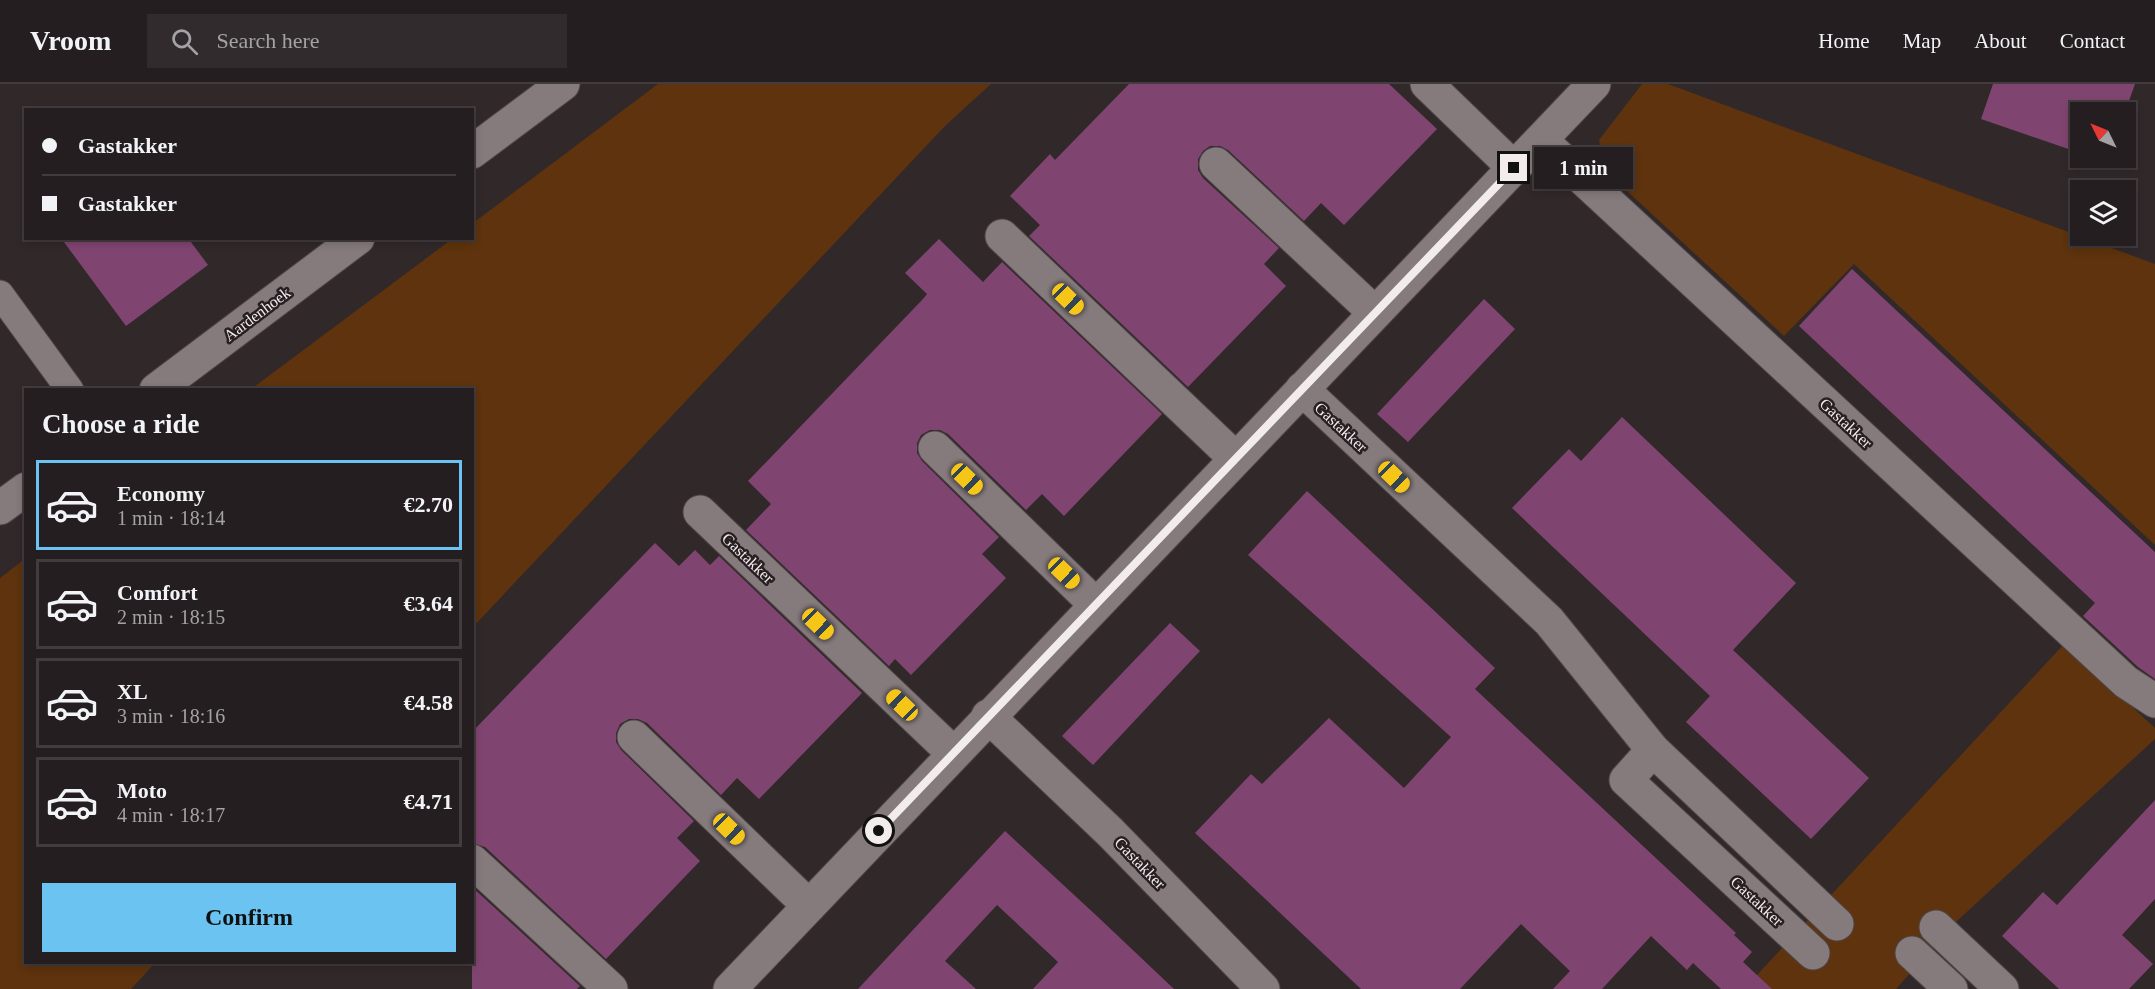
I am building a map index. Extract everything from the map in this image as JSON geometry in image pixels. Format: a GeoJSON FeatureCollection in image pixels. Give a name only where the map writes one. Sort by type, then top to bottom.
{"type":"FeatureCollection","features":[{"type":"Feature","properties":{"kind":"street"},"geometry":{"type":"LineString","coordinates":[[474,151],[563,84]]}},
{"type":"Feature","properties":{"kind":"street"},"geometry":{"type":"LineString","coordinates":[[1427,84],[1514,168]]}},
{"type":"Feature","properties":{"kind":"street","name":"Gastakker"},"geometry":{"type":"LineString","coordinates":[[730,989],[988,716],[1594,84]]}},
{"type":"Feature","properties":{"kind":"street","name":"Gastakker"},"geometry":{"type":"LineString","coordinates":[[1541,140],[2126,682],[2155,702]]}},
{"type":"Feature","properties":{"kind":"street"},"geometry":{"type":"LineString","coordinates":[[1216,164],[1375,313]]}},
{"type":"Feature","properties":{"kind":"street"},"geometry":{"type":"LineString","coordinates":[[1002,236],[1235,458]]}},
{"type":"Feature","properties":{"kind":"street","name":"Aardenhoek"},"geometry":{"type":"LineString","coordinates":[[159,388],[355,240]]}},
{"type":"Feature","properties":{"kind":"street","name":"Gastakker"},"geometry":{"type":"LineString","coordinates":[[1302,389],[1549,621],[1653,750],[1837,924]]}},
{"type":"Feature","properties":{"kind":"street"},"geometry":{"type":"LineString","coordinates":[[935,448],[1096,604]]}},
{"type":"Feature","properties":{"kind":"street"},"geometry":{"type":"LineString","coordinates":[[0,508],[24,490]]}},
{"type":"Feature","properties":{"kind":"street","name":"Gastakker"},"geometry":{"type":"LineString","coordinates":[[700,512],[953,753]]}},
{"type":"Feature","properties":{"kind":"street","name":"Gastakker"},"geometry":{"type":"LineString","coordinates":[[988,716],[1110,832],[1263,989]]}},
{"type":"Feature","properties":{"kind":"street"},"geometry":{"type":"LineString","coordinates":[[634,737],[808,906]]}},
{"type":"Feature","properties":{"kind":"street","name":"Gastakker"},"geometry":{"type":"LineString","coordinates":[[1653,750],[1626,780],[1813,953]]}},
{"type":"Feature","properties":{"kind":"street"},"geometry":{"type":"LineString","coordinates":[[474,863],[611,989]]}},
{"type":"Feature","properties":{"kind":"street"},"geometry":{"type":"LineString","coordinates":[[1936,927],[2002,989]]}},
{"type":"Feature","properties":{"kind":"street"},"geometry":{"type":"LineString","coordinates":[[1912,953],[1951,989]]}},
{"type":"Feature","properties":{"kind":"lane"},"geometry":{"type":"LineString","coordinates":[[0,294],[69,388]]}},
{"type":"Feature","properties":{"kind":"shaded area"},"geometry":{"type":"Polygon","coordinates":[[[658,84],[991,84],[945,126],[474,626],[474,388],[253,388],[451,240],[474,240],[474,222],[658,84]]]}},
{"type":"Feature","properties":{"kind":"shaded area"},"geometry":{"type":"Polygon","coordinates":[[[1642,84],[1668,84],[2070,233],[2070,246],[2106,246],[2155,264],[2155,545],[1854,264],[1784,336],[1602,168],[1599,140],[1642,84]]]}},
{"type":"Feature","properties":{"kind":"shaded area"},"geometry":{"type":"Polygon","coordinates":[[[24,560],[24,964],[154,964],[131,989],[0,989],[0,578],[24,560]]]}},
{"type":"Feature","properties":{"kind":"shaded area"},"geometry":{"type":"Polygon","coordinates":[[[2064,644],[2155,728],[2155,739],[1957,921],[1896,989],[1744,989],[2064,644]]]}},
{"type":"Feature","properties":{"kind":"building"},"geometry":{"type":"Polygon","coordinates":[[[1129,84],[1389,84],[1437,129],[1344,225],[1321,203],[1304,221],[1228,150],[1220,146],[1210,146],[1203,151],[1198,159],[1198,170],[1203,178],[1279,248],[1264,264],[1286,286],[1188,387],[1029,236],[1040,225],[1010,196],[1050,154],[1055,160],[1129,84]]]}},
{"type":"Feature","properties":{"kind":"building"},"geometry":{"type":"Polygon","coordinates":[[[1993,84],[2135,84],[2129,102],[2070,102],[2070,150],[1981,119],[1993,84]]]}},
{"type":"Feature","properties":{"kind":"building"},"geometry":{"type":"Polygon","coordinates":[[[939,239],[983,282],[1002,262],[1162,414],[1064,516],[1042,494],[1026,510],[948,434],[940,430],[930,430],[921,435],[917,443],[917,453],[922,461],[999,537],[982,554],[1006,578],[911,675],[895,659],[889,666],[746,530],[771,504],[748,481],[927,294],[905,273],[939,239]]]}},
{"type":"Feature","properties":{"kind":"building"},"geometry":{"type":"Polygon","coordinates":[[[62,240],[189,240],[208,265],[126,326],[62,240]]]}},
{"type":"Feature","properties":{"kind":"building"},"geometry":{"type":"Polygon","coordinates":[[[1852,269],[2155,552],[2155,679],[2138,667],[2083,616],[2095,603],[1799,326],[1852,269]]]}},
{"type":"Feature","properties":{"kind":"building"},"geometry":{"type":"Polygon","coordinates":[[[1484,299],[1515,329],[1408,442],[1377,414],[1484,299]]]}},
{"type":"Feature","properties":{"kind":"building"},"geometry":{"type":"Polygon","coordinates":[[[1622,417],[1796,583],[1733,650],[1869,778],[1811,839],[1686,722],[1710,696],[1512,508],[1569,449],[1581,461],[1622,417]]]}},
{"type":"Feature","properties":{"kind":"building"},"geometry":{"type":"Polygon","coordinates":[[[1307,491],[1495,668],[1475,689],[1736,933],[1734,935],[1752,952],[1743,962],[1772,989],[1721,989],[1693,963],[1687,970],[1651,936],[1602,989],[1553,989],[1570,971],[1521,924],[1460,989],[1361,989],[1195,833],[1251,774],[1262,784],[1329,718],[1404,788],[1451,737],[1248,555],[1307,491]]]}},
{"type":"Feature","properties":{"kind":"building"},"geometry":{"type":"Polygon","coordinates":[[[655,543],[679,566],[695,550],[710,565],[719,556],[862,693],[759,799],[737,778],[721,795],[647,723],[638,719],[629,719],[620,724],[616,733],[616,742],[621,750],[694,821],[677,838],[700,861],[606,959],[485,847],[474,844],[474,730],[655,543]]]}},
{"type":"Feature","properties":{"kind":"building"},"geometry":{"type":"Polygon","coordinates":[[[1170,623],[1200,651],[1093,765],[1062,736],[1170,623]]]}},
{"type":"Feature","properties":{"kind":"building"},"geometry":{"type":"Polygon","coordinates":[[[2155,800],[2155,899],[2122,935],[2153,964],[2129,989],[2059,989],[2002,936],[2043,892],[2057,905],[2155,800]]]}},
{"type":"Feature","properties":{"kind":"building"},"geometry":{"type":"Polygon","coordinates":[[[1005,831],[1174,989],[1033,989],[1058,962],[997,905],[945,961],[976,989],[858,989],[1005,831]]]}},
{"type":"Feature","properties":{"kind":"building"},"geometry":{"type":"Polygon","coordinates":[[[474,889],[580,986],[577,989],[472,989],[474,889]]]}},
{"type":"Feature","properties":{"kind":"route"},"geometry":{"type":"LineString","coordinates":[[879,831],[1514,168]]}}]}
